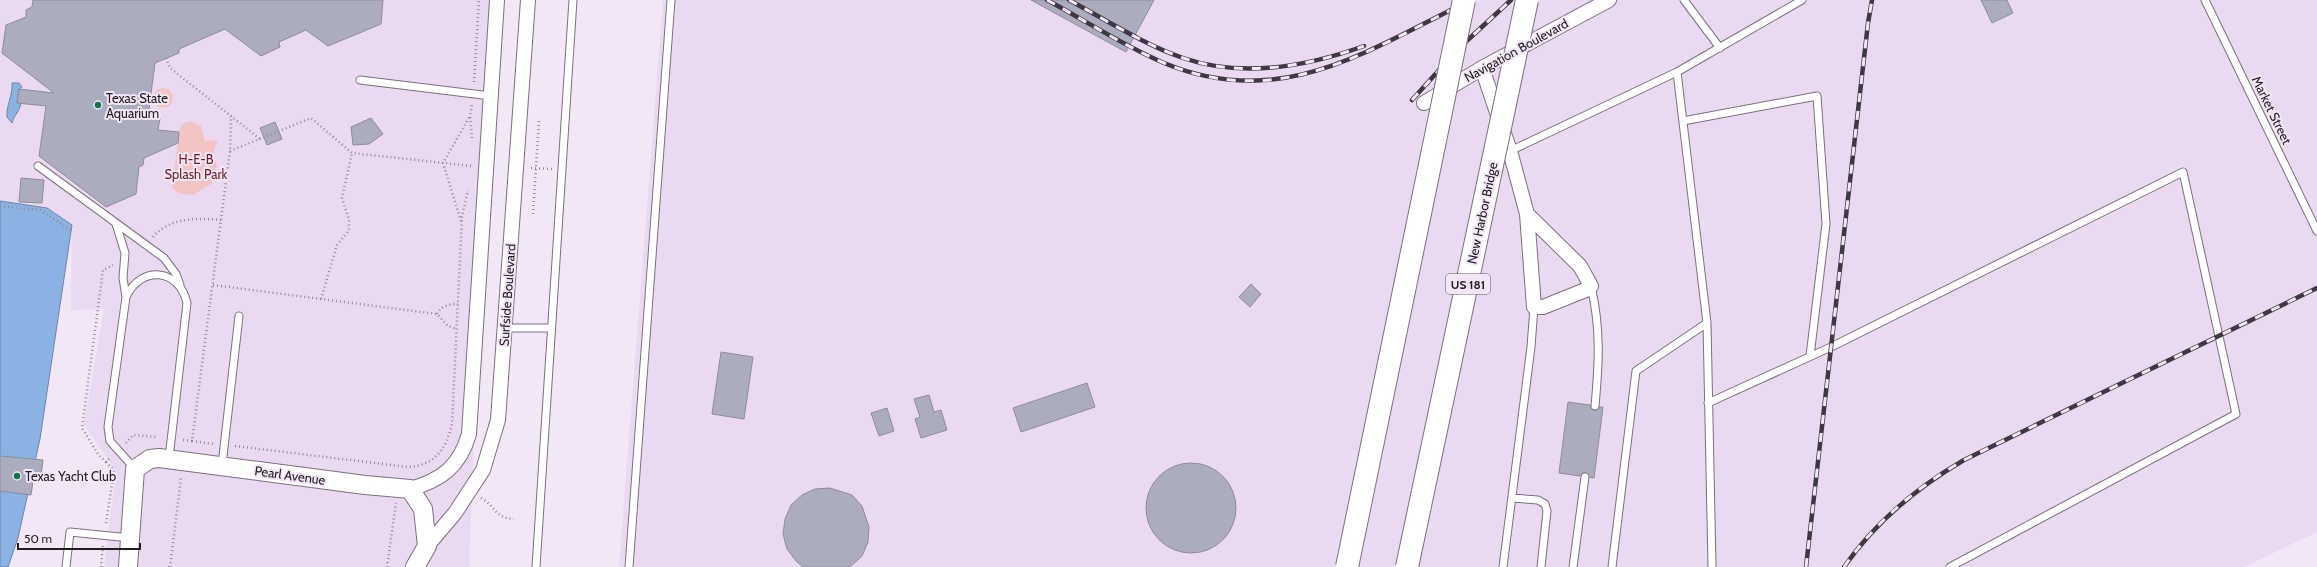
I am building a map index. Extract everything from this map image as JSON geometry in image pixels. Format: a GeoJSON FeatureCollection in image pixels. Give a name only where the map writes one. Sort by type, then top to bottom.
{"type":"FeatureCollection","features":[{"type":"Feature","properties":{"kind":"highway"},"geometry":{"type":"LineString","coordinates":[[1347,567],[1464,0]]}},
{"type":"Feature","properties":{"kind":"highway","name":"New Harbor Bridge"},"geometry":{"type":"LineString","coordinates":[[1407,567],[1527,0]]}},
{"type":"Feature","properties":{"kind":"street"},"geometry":{"type":"LineString","coordinates":[[427,546],[423,509],[410,489],[427,484],[447,472],[459,458],[469,434],[497,0]]}},
{"type":"Feature","properties":{"kind":"street","name":"Surfside Boulevard"},"geometry":{"type":"LineString","coordinates":[[415,567],[427,546],[459,508],[485,463],[498,420],[528,0]]}},
{"type":"Feature","properties":{"kind":"street","name":"Navigation Boulevard"},"geometry":{"type":"LineString","coordinates":[[1424,103],[1482,68],[1609,0]]}},
{"type":"Feature","properties":{"kind":"street"},"geometry":{"type":"LineString","coordinates":[[1482,68],[1510,152],[1527,214],[1534,307],[1543,307],[1584,291],[1591,286],[1580,266],[1527,214]]}},
{"type":"Feature","properties":{"kind":"street","name":"Pearl Avenue"},"geometry":{"type":"LineString","coordinates":[[135,469],[150,460],[169,458],[365,485],[410,489]]}},
{"type":"Feature","properties":{"kind":"street"},"geometry":{"type":"LineString","coordinates":[[128,567],[135,469]]}},
{"type":"Feature","properties":{"kind":"lane"},"geometry":{"type":"LineString","coordinates":[[536,567],[560,169],[573,0]]}},
{"type":"Feature","properties":{"kind":"lane"},"geometry":{"type":"LineString","coordinates":[[629,567],[671,0]]}},
{"type":"Feature","properties":{"kind":"lane"},"geometry":{"type":"LineString","coordinates":[[1684,0],[1720,48]]}},
{"type":"Feature","properties":{"kind":"lane"},"geometry":{"type":"LineString","coordinates":[[1510,152],[1678,72],[1802,0]]}},
{"type":"Feature","properties":{"kind":"lane","name":"Market Street"},"geometry":{"type":"LineString","coordinates":[[2205,0],[2317,231]]}},
{"type":"Feature","properties":{"kind":"lane"},"geometry":{"type":"LineString","coordinates":[[1678,72],[1706,323],[1712,567]]}},
{"type":"Feature","properties":{"kind":"lane"},"geometry":{"type":"LineString","coordinates":[[360,80],[491,96]]}},
{"type":"Feature","properties":{"kind":"lane"},"geometry":{"type":"LineString","coordinates":[[1683,121],[1817,96],[1826,224],[1810,356]]}},
{"type":"Feature","properties":{"kind":"lane"},"geometry":{"type":"LineString","coordinates":[[38,166],[164,258],[176,274],[187,303],[169,458]]}},
{"type":"Feature","properties":{"kind":"lane"},"geometry":{"type":"LineString","coordinates":[[1708,403],[1810,356],[2183,172],[2236,414],[1950,567]]}},
{"type":"Feature","properties":{"kind":"lane"},"geometry":{"type":"LineString","coordinates":[[116,223],[125,253],[123,278],[126,297]]}},
{"type":"Feature","properties":{"kind":"lane"},"geometry":{"type":"LineString","coordinates":[[135,469],[110,441],[108,427],[126,297],[130,288],[145,276],[164,275],[180,285]]}},
{"type":"Feature","properties":{"kind":"lane"},"geometry":{"type":"LineString","coordinates":[[1591,286],[1598,326],[1600,354],[1595,406]]}},
{"type":"Feature","properties":{"kind":"lane"},"geometry":{"type":"LineString","coordinates":[[1503,567],[1534,307]]}},
{"type":"Feature","properties":{"kind":"lane"},"geometry":{"type":"LineString","coordinates":[[222,466],[239,316]]}},
{"type":"Feature","properties":{"kind":"lane"},"geometry":{"type":"LineString","coordinates":[[1612,567],[1636,371],[1706,323]]}},
{"type":"Feature","properties":{"kind":"lane"},"geometry":{"type":"LineString","coordinates":[[505,328],[550,328]]}},
{"type":"Feature","properties":{"kind":"lane"},"geometry":{"type":"LineString","coordinates":[[1573,567],[1585,477]]}},
{"type":"Feature","properties":{"kind":"lane"},"geometry":{"type":"LineString","coordinates":[[1512,498],[1538,500],[1545,504],[1547,511],[1541,567]]}},
{"type":"Feature","properties":{"kind":"lane"},"geometry":{"type":"LineString","coordinates":[[66,567],[70,532],[130,538]]}},
{"type":"Feature","properties":{"kind":"path"},"geometry":{"type":"LineString","coordinates":[[472,141],[470,116],[473,94],[479,0]]}},
{"type":"Feature","properties":{"kind":"path"},"geometry":{"type":"LineString","coordinates":[[166,58],[170,68],[260,139]]}},
{"type":"Feature","properties":{"kind":"path"},"geometry":{"type":"LineString","coordinates":[[191,447],[230,151],[231,116]]}},
{"type":"Feature","properties":{"kind":"path"},"geometry":{"type":"LineString","coordinates":[[462,223],[443,163],[470,116]]}},
{"type":"Feature","properties":{"kind":"path"},"geometry":{"type":"LineString","coordinates":[[230,151],[311,118],[352,153],[463,165]]}},
{"type":"Feature","properties":{"kind":"path"},"geometry":{"type":"LineString","coordinates":[[533,214],[539,120]]}},
{"type":"Feature","properties":{"kind":"path"},"geometry":{"type":"LineString","coordinates":[[321,299],[337,245],[349,230],[349,220],[342,198],[352,153]]}},
{"type":"Feature","properties":{"kind":"path"},"geometry":{"type":"LineString","coordinates":[[471,174],[472,161]]}},
{"type":"Feature","properties":{"kind":"path"},"geometry":{"type":"LineString","coordinates":[[526,168],[560,169]]}},
{"type":"Feature","properties":{"kind":"path"},"geometry":{"type":"LineString","coordinates":[[233,446],[408,467],[429,462],[439,455],[445,447],[452,424],[462,223],[470,182]]}},
{"type":"Feature","properties":{"kind":"path"},"geometry":{"type":"LineString","coordinates":[[0,206],[40,210],[72,231]]}},
{"type":"Feature","properties":{"kind":"path"},"geometry":{"type":"LineString","coordinates":[[150,241],[160,230],[174,223],[199,218],[221,220]]}},
{"type":"Feature","properties":{"kind":"path"},"geometry":{"type":"LineString","coordinates":[[101,567],[114,470],[98,454],[82,428],[103,270],[114,264]]}},
{"type":"Feature","properties":{"kind":"path"},"geometry":{"type":"LineString","coordinates":[[213,285],[437,314],[448,326],[456,328]]}},
{"type":"Feature","properties":{"kind":"path"},"geometry":{"type":"LineString","coordinates":[[437,314],[439,309],[458,304]]}},
{"type":"Feature","properties":{"kind":"path"},"geometry":{"type":"LineString","coordinates":[[126,443],[133,435],[158,437]]}},
{"type":"Feature","properties":{"kind":"path"},"geometry":{"type":"LineString","coordinates":[[180,440],[215,444]]}},
{"type":"Feature","properties":{"kind":"path"},"geometry":{"type":"LineString","coordinates":[[106,462],[109,459]]}},
{"type":"Feature","properties":{"kind":"path"},"geometry":{"type":"LineString","coordinates":[[170,567],[182,475],[188,476]]}},
{"type":"Feature","properties":{"kind":"path"},"geometry":{"type":"LineString","coordinates":[[477,495],[489,502],[499,516],[514,519]]}},
{"type":"Feature","properties":{"kind":"path"},"geometry":{"type":"LineString","coordinates":[[387,567],[396,502],[393,501]]}},
{"type":"Feature","properties":{"kind":"shaded area"},"geometry":{"type":"Polygon","coordinates":[[[0,0],[491,0],[469,567],[104,567],[116,471],[84,425],[104,309],[71,310],[72,225],[47,208],[0,201],[0,0]]]}},
{"type":"Feature","properties":{"kind":"shaded area"},"geometry":{"type":"Polygon","coordinates":[[[663,0],[2317,0],[2317,532],[2244,567],[619,567],[663,0]]]}},
{"type":"Feature","properties":{"kind":"green space"},"geometry":{"type":"Polygon","coordinates":[[[163,88],[170,91],[173,98],[170,105],[163,108],[156,105],[153,98],[156,91],[163,88]]]}},
{"type":"Feature","properties":{"kind":"green space","name":"H-E-B Splash Park"},"geometry":{"type":"Polygon","coordinates":[[[191,121],[201,126],[205,141],[218,140],[213,152],[217,166],[211,184],[193,195],[178,193],[172,187],[180,128],[184,123],[191,121]]]}},
{"type":"Feature","properties":{"kind":"water"},"geometry":{"type":"Polygon","coordinates":[[[12,83],[19,83],[22,87],[19,89],[17,103],[21,103],[12,123],[7,117],[7,113],[12,92],[12,83]]]}},
{"type":"Feature","properties":{"kind":"water"},"geometry":{"type":"Polygon","coordinates":[[[0,201],[47,208],[72,225],[40,439],[18,538],[8,567],[0,567],[0,201]]]}},
{"type":"Feature","properties":{"kind":"building","name":"Texas State Aquarium"},"geometry":{"type":"Polygon","coordinates":[[[33,0],[383,0],[381,24],[328,46],[306,30],[279,42],[280,47],[261,56],[225,29],[179,49],[179,53],[155,63],[149,109],[160,118],[158,130],[179,132],[178,143],[144,158],[143,165],[139,167],[136,194],[106,207],[39,156],[46,106],[17,103],[19,89],[54,93],[2,53],[6,25],[26,17],[26,10],[32,7],[33,0]]]}},
{"type":"Feature","properties":{"kind":"building"},"geometry":{"type":"Polygon","coordinates":[[[1031,0],[1154,0],[1126,52],[1031,0]]]}},
{"type":"Feature","properties":{"kind":"building"},"geometry":{"type":"Polygon","coordinates":[[[1981,0],[2007,0],[2013,13],[1992,23],[1981,0]]]}},
{"type":"Feature","properties":{"kind":"building"},"geometry":{"type":"Polygon","coordinates":[[[371,118],[383,134],[369,144],[353,145],[351,127],[371,118]]]}},
{"type":"Feature","properties":{"kind":"building"},"geometry":{"type":"Polygon","coordinates":[[[275,122],[282,139],[267,145],[260,128],[275,122]]]}},
{"type":"Feature","properties":{"kind":"building"},"geometry":{"type":"Polygon","coordinates":[[[21,178],[44,180],[42,203],[19,202],[21,178]]]}},
{"type":"Feature","properties":{"kind":"building"},"geometry":{"type":"Polygon","coordinates":[[[1251,284],[1261,294],[1250,307],[1239,297],[1251,284]]]}},
{"type":"Feature","properties":{"kind":"building"},"geometry":{"type":"Polygon","coordinates":[[[721,352],[753,357],[744,419],[712,414],[721,352]]]}},
{"type":"Feature","properties":{"kind":"building"},"geometry":{"type":"Polygon","coordinates":[[[1087,383],[1095,407],[1021,432],[1013,408],[1087,383]]]}},
{"type":"Feature","properties":{"kind":"building"},"geometry":{"type":"Polygon","coordinates":[[[929,395],[934,412],[941,410],[947,430],[921,438],[915,419],[920,417],[914,399],[929,395]]]}},
{"type":"Feature","properties":{"kind":"building"},"geometry":{"type":"Polygon","coordinates":[[[1568,402],[1590,405],[1594,411],[1600,407],[1603,407],[1594,478],[1590,477],[1585,472],[1580,476],[1559,473],[1568,402]]]}},
{"type":"Feature","properties":{"kind":"building"},"geometry":{"type":"Polygon","coordinates":[[[887,408],[894,431],[879,436],[871,413],[887,408]]]}},
{"type":"Feature","properties":{"kind":"building","name":"Texas Yacht Club"},"geometry":{"type":"Polygon","coordinates":[[[0,456],[43,460],[41,476],[34,475],[31,495],[0,491],[0,456]]]}},
{"type":"Feature","properties":{"kind":"building"},"geometry":{"type":"Polygon","coordinates":[[[1191,463],[1208,467],[1223,476],[1232,491],[1236,508],[1232,525],[1223,540],[1208,549],[1191,553],[1174,549],[1159,540],[1150,525],[1146,508],[1150,491],[1159,476],[1174,467],[1191,463]]]}},
{"type":"Feature","properties":{"kind":"building"},"geometry":{"type":"Polygon","coordinates":[[[830,488],[852,495],[862,506],[869,527],[868,542],[862,556],[850,567],[803,567],[796,561],[787,549],[783,534],[785,519],[791,505],[802,495],[815,489],[830,488]]]}},
{"type":"Feature","properties":{"kind":"railway"},"geometry":{"type":"LineString","coordinates":[[1047,0],[1120,41],[1164,63],[1207,76],[1247,81],[1286,78],[1323,69],[1360,55],[1471,0]]}},
{"type":"Feature","properties":{"kind":"railway"},"geometry":{"type":"LineString","coordinates":[[1069,0],[1125,31],[1168,52],[1205,64],[1228,68],[1251,69],[1297,64],[1320,60],[1364,46]]}},
{"type":"Feature","properties":{"kind":"railway"},"geometry":{"type":"LineString","coordinates":[[1412,100],[1458,49],[1511,0]]}},
{"type":"Feature","properties":{"kind":"railway"},"geometry":{"type":"LineString","coordinates":[[1806,567],[1868,23],[1872,0]]}},
{"type":"Feature","properties":{"kind":"railway"},"geometry":{"type":"LineString","coordinates":[[1844,567],[1856,550],[1883,520],[1913,494],[1964,460],[2317,288]]}},
{"type":"Feature","properties":{"kind":"place","name":"Texas State Aquarium"},"geometry":{"type":"Point","coordinates":[98,105]}},
{"type":"Feature","properties":{"kind":"place","name":"Texas Yacht Club"},"geometry":{"type":"Point","coordinates":[17,476]}}]}
